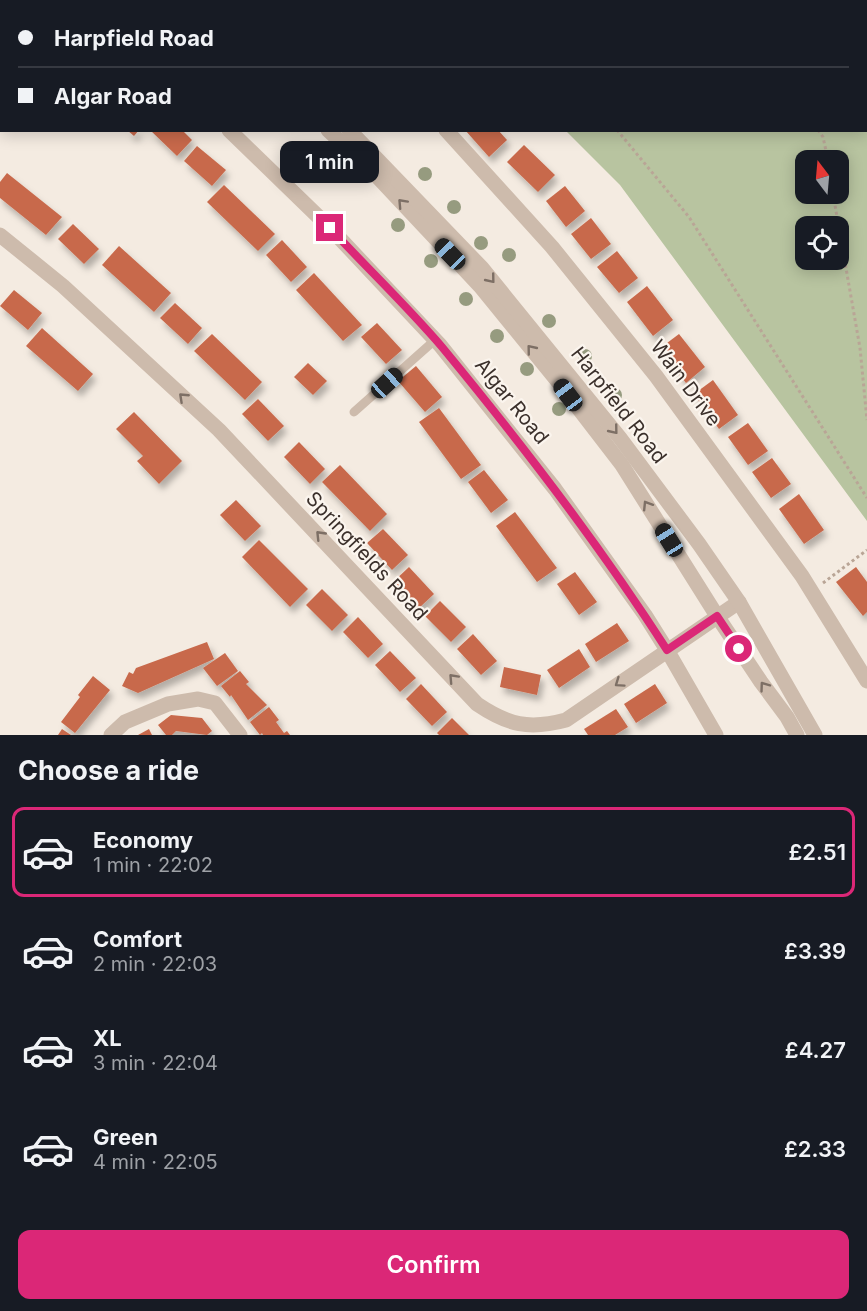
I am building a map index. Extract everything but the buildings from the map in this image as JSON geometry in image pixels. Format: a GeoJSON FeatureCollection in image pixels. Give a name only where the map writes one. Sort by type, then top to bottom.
{"type":"FeatureCollection","features":[{"type":"Feature","properties":{"kind":"street","name":"Algar Road"},"geometry":{"type":"LineString","coordinates":[[231,132],[330,228],[435,340],[555,489],[667,650],[716,735]]}},
{"type":"Feature","properties":{"kind":"street","name":"Harpfield Road"},"geometry":{"type":"LineString","coordinates":[[330,132],[374,173],[480,286],[555,378],[622,465],[717,616],[797,735]]}},
{"type":"Feature","properties":{"kind":"street","name":"Harpfield Road"},"geometry":{"type":"LineString","coordinates":[[351,132],[482,268],[620,438],[739,602],[815,735]]}},
{"type":"Feature","properties":{"kind":"street","name":"Wain Drive"},"geometry":{"type":"LineString","coordinates":[[448,132],[552,247],[656,376],[812,592],[867,681]]}},
{"type":"Feature","properties":{"kind":"street","name":"Springfields Road"},"geometry":{"type":"LineString","coordinates":[[0,236],[63,286],[219,430],[477,704],[510,723],[528,726],[566,720],[739,602]]}},
{"type":"Feature","properties":{"kind":"street"},"geometry":{"type":"LineString","coordinates":[[111,735],[125,722],[168,704],[198,699],[215,703],[240,735]]}},
{"type":"Feature","properties":{"kind":"lane"},"geometry":{"type":"LineString","coordinates":[[354,412],[435,340]]}},
{"type":"Feature","properties":{"kind":"path"},"geometry":{"type":"LineString","coordinates":[[619,132],[689,217],[867,498]]}},
{"type":"Feature","properties":{"kind":"path"},"geometry":{"type":"LineString","coordinates":[[820,132],[824,137],[826,150]]}},
{"type":"Feature","properties":{"kind":"path"},"geometry":{"type":"LineString","coordinates":[[835,204],[860,348],[867,420]]}},
{"type":"Feature","properties":{"kind":"path"},"geometry":{"type":"LineString","coordinates":[[812,592],[867,550]]}},
{"type":"Feature","properties":{"kind":"green space"},"geometry":{"type":"Polygon","coordinates":[[[567,132],[867,132],[867,521],[620,185],[567,132]]]}},
{"type":"Feature","properties":{"kind":"route"},"geometry":{"type":"LineString","coordinates":[[330,228],[440,345],[541,471],[645,615],[667,650],[717,616],[739,649]]}}]}
